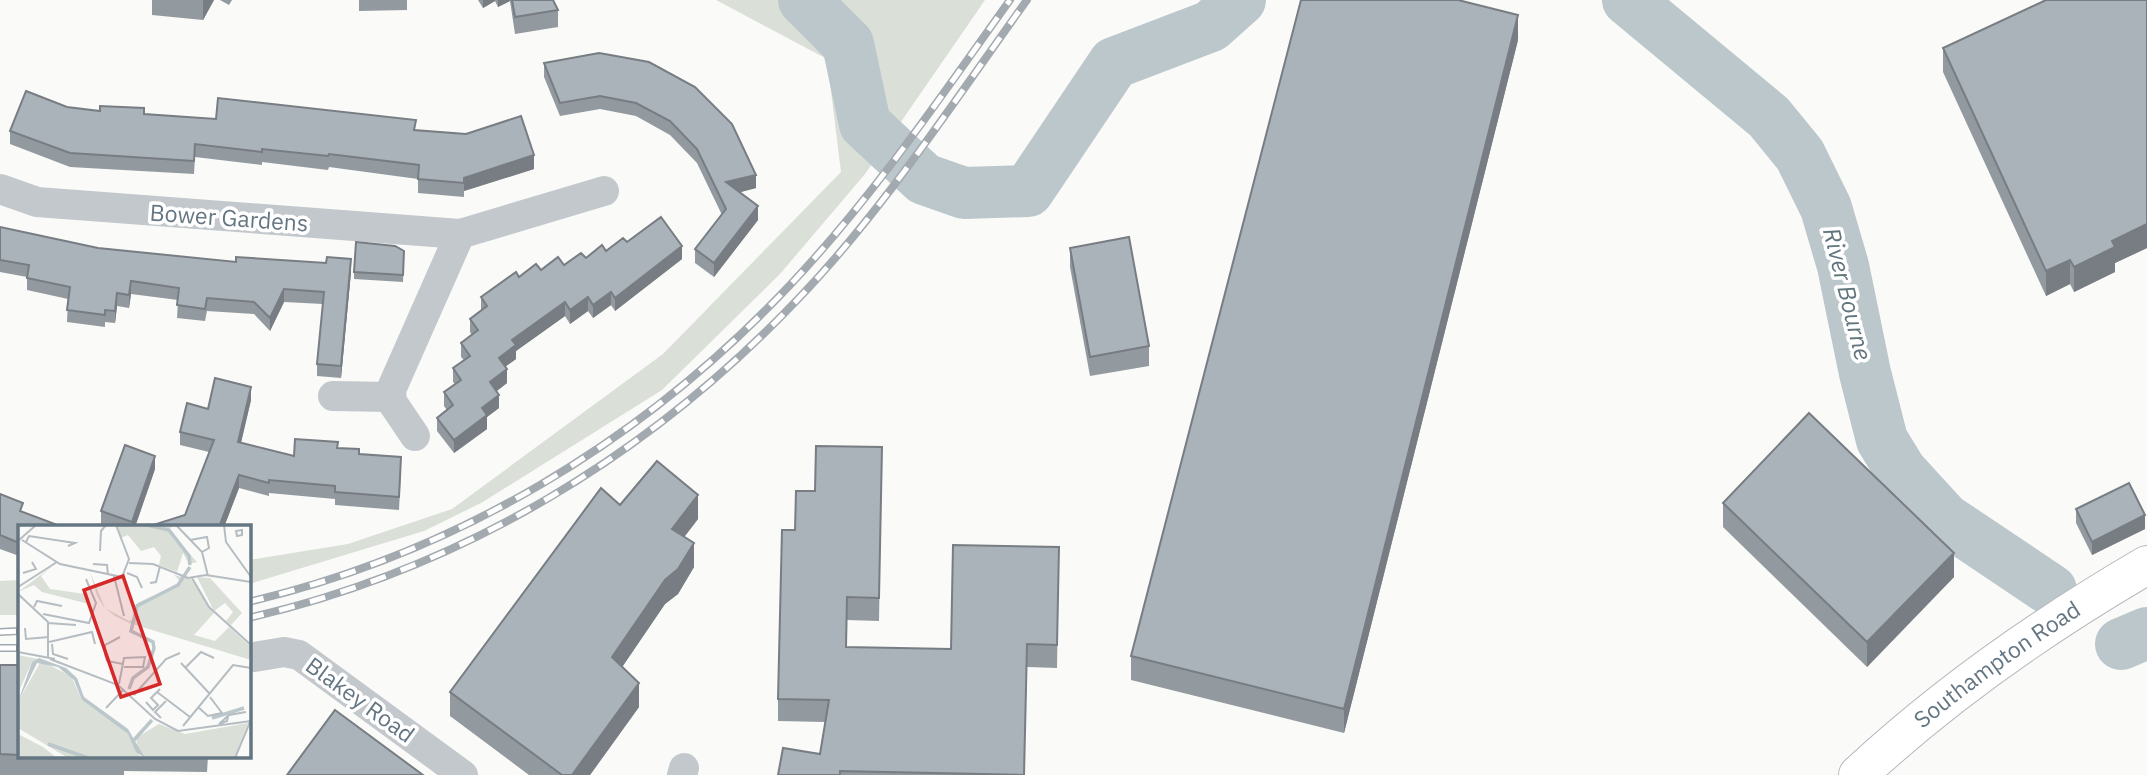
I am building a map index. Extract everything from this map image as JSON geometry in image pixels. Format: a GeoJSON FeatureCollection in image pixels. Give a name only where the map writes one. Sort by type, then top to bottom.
{"type":"FeatureCollection","features":[{"type":"Feature","properties":{"kind":"highway","name":"Southampton Road"},"geometry":{"type":"LineString","coordinates":[[1858,775],[1898,737],[1980,674],[2147,565]]}},
{"type":"Feature","properties":{"kind":"highway","name":"Southampton Road"},"geometry":{"type":"LineString","coordinates":[[1893,775],[2015,680],[2147,594]]}},
{"type":"Feature","properties":{"kind":"street","name":"Bower Gardens"},"geometry":{"type":"LineString","coordinates":[[0,189],[37,202],[460,234],[604,191]]}},
{"type":"Feature","properties":{"kind":"street"},"geometry":{"type":"LineString","coordinates":[[390,397],[460,234]]}},
{"type":"Feature","properties":{"kind":"street"},"geometry":{"type":"LineString","coordinates":[[333,396],[390,397]]}},
{"type":"Feature","properties":{"kind":"street"},"geometry":{"type":"LineString","coordinates":[[390,397],[415,436]]}},
{"type":"Feature","properties":{"kind":"street","name":"Blakey Road"},"geometry":{"type":"LineString","coordinates":[[250,658],[284,652],[299,655],[463,775]]}},
{"type":"Feature","properties":{"kind":"shaded area"},"geometry":{"type":"Polygon","coordinates":[[[716,0],[985,0],[865,174],[780,274],[662,390],[481,503],[424,531],[250,584],[250,560],[348,544],[452,509],[663,354],[841,172],[827,59],[716,0]]]}},
{"type":"Feature","properties":{"kind":"shaded area"},"geometry":{"type":"Polygon","coordinates":[[[18,580],[18,615],[0,615],[0,581],[18,580]]]}},
{"type":"Feature","properties":{"kind":"building"},"geometry":{"type":"Polygon","coordinates":[[[512,0],[553,0],[558,10],[515,17],[512,0]]]}},
{"type":"Feature","properties":{"kind":"building"},"geometry":{"type":"Polygon","coordinates":[[[1301,0],[1458,0],[1518,15],[1344,709],[1131,656],[1301,0]]]}},
{"type":"Feature","properties":{"kind":"building"},"geometry":{"type":"Polygon","coordinates":[[[2046,0],[2147,0],[2147,224],[2112,241],[2115,247],[2074,267],[2070,260],[2046,271],[1943,48],[2046,0]]]}},
{"type":"Feature","properties":{"kind":"building"},"geometry":{"type":"Polygon","coordinates":[[[599,53],[649,62],[695,87],[732,124],[756,175],[726,182],[758,206],[714,263],[695,249],[726,209],[697,149],[670,121],[636,103],[600,96],[560,103],[544,63],[599,53]]]}},
{"type":"Feature","properties":{"kind":"building"},"geometry":{"type":"Polygon","coordinates":[[[26,91],[67,107],[100,111],[100,106],[144,108],[144,114],[216,119],[218,98],[416,120],[414,130],[466,134],[521,116],[534,155],[464,178],[464,183],[418,179],[419,165],[329,154],[262,149],[262,152],[195,144],[194,161],[70,153],[10,131],[26,91]]]}},
{"type":"Feature","properties":{"kind":"building"},"geometry":{"type":"Polygon","coordinates":[[[661,217],[682,246],[615,298],[611,292],[593,305],[588,297],[570,310],[565,302],[512,340],[516,345],[499,358],[507,369],[490,382],[499,395],[482,408],[487,415],[454,440],[437,418],[453,405],[444,392],[461,380],[453,368],[470,356],[461,343],[478,330],[470,319],[487,306],[481,297],[516,272],[519,277],[536,264],[541,270],[558,257],[564,265],[581,253],[586,258],[602,245],[606,251],[623,238],[627,242],[661,217]]]}},
{"type":"Feature","properties":{"kind":"building"},"geometry":{"type":"Polygon","coordinates":[[[0,227],[98,248],[236,262],[236,257],[326,263],[327,257],[351,259],[341,366],[317,364],[324,292],[284,289],[270,318],[254,302],[207,298],[205,309],[177,305],[179,288],[131,281],[129,295],[117,293],[115,311],[105,310],[105,315],[67,310],[70,287],[27,278],[29,265],[0,260],[0,227]]]}},
{"type":"Feature","properties":{"kind":"building"},"geometry":{"type":"Polygon","coordinates":[[[1129,237],[1149,346],[1090,357],[1070,248],[1129,237]]]}},
{"type":"Feature","properties":{"kind":"building"},"geometry":{"type":"Polygon","coordinates":[[[356,242],[395,246],[404,251],[403,275],[354,272],[356,242]]]}},
{"type":"Feature","properties":{"kind":"building"},"geometry":{"type":"Polygon","coordinates":[[[215,378],[251,387],[238,442],[294,456],[295,439],[338,442],[337,448],[359,449],[359,454],[401,457],[399,497],[335,492],[335,486],[269,480],[269,483],[239,475],[220,525],[153,525],[185,515],[214,440],[180,432],[187,403],[208,409],[215,378]]]}},
{"type":"Feature","properties":{"kind":"building"},"geometry":{"type":"Polygon","coordinates":[[[1809,413],[1954,553],[1867,642],[1723,503],[1809,413]]]}},
{"type":"Feature","properties":{"kind":"building"},"geometry":{"type":"Polygon","coordinates":[[[125,445],[155,456],[132,522],[101,511],[125,445]]]}},
{"type":"Feature","properties":{"kind":"building"},"geometry":{"type":"Polygon","coordinates":[[[816,446],[882,447],[879,598],[847,597],[846,647],[951,649],[953,545],[1059,547],[1057,645],[1027,644],[1024,775],[840,771],[840,775],[778,775],[783,748],[820,754],[829,700],[778,699],[782,530],[795,530],[796,491],[815,491],[816,446]]]}},
{"type":"Feature","properties":{"kind":"building"},"geometry":{"type":"Polygon","coordinates":[[[657,461],[698,495],[672,529],[694,543],[678,569],[665,580],[612,657],[639,683],[572,775],[562,775],[450,692],[601,488],[620,505],[657,461]]]}},
{"type":"Feature","properties":{"kind":"building"},"geometry":{"type":"Polygon","coordinates":[[[2129,483],[2145,515],[2092,542],[2076,509],[2129,483]]]}},
{"type":"Feature","properties":{"kind":"building"},"geometry":{"type":"Polygon","coordinates":[[[0,494],[23,503],[20,511],[55,524],[18,525],[18,543],[0,535],[0,494]]]}},
{"type":"Feature","properties":{"kind":"building"},"geometry":{"type":"Polygon","coordinates":[[[0,665],[18,665],[18,755],[0,754],[0,665]]]}},
{"type":"Feature","properties":{"kind":"building"},"geometry":{"type":"Polygon","coordinates":[[[335,710],[423,775],[287,775],[335,710]]]}},
{"type":"Feature","properties":{"kind":"waterway","name":"River Bourne"},"geometry":{"type":"LineString","coordinates":[[804,0],[848,44],[865,124],[924,179],[964,193],[1028,191],[1114,63],[1211,26],[1240,0]]}},
{"type":"Feature","properties":{"kind":"waterway","name":"River Bourne"},"geometry":{"type":"LineString","coordinates":[[1628,0],[1769,117],[1800,155],[1826,208],[1843,266],[1882,440],[1901,471],[1945,519],[2051,590]]}},
{"type":"Feature","properties":{"kind":"waterway","name":"River Bourne"},"geometry":{"type":"LineString","coordinates":[[2121,644],[2147,633]]}},
{"type":"Feature","properties":{"kind":"railway"},"geometry":{"type":"LineString","coordinates":[[250,601],[325,581],[400,554],[473,521],[542,484],[609,441],[673,393],[733,341],[820,252],[904,147],[1010,0]]}},
{"type":"Feature","properties":{"kind":"railway"},"geometry":{"type":"LineString","coordinates":[[250,617],[327,597],[403,570],[476,537],[547,499],[615,456],[680,408],[741,355],[799,298],[861,228],[1027,0]]}},
{"type":"Feature","properties":{"kind":"railway"},"geometry":{"type":"LineString","coordinates":[[0,632],[18,631]]}},
{"type":"Feature","properties":{"kind":"railway"},"geometry":{"type":"LineString","coordinates":[[0,648],[18,648]]}}]}
